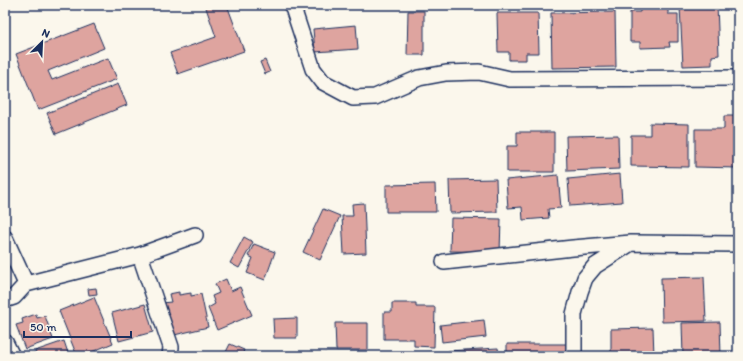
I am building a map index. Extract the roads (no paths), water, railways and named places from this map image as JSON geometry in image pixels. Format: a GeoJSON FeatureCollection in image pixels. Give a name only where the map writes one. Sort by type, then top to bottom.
{"type":"FeatureCollection","features":[{"type":"Feature","properties":{"kind":"street"},"geometry":{"type":"LineString","coordinates":[[292,5],[314,69],[323,82],[353,98],[375,97],[419,78],[446,73],[479,72],[510,79],[738,78]]}},
{"type":"Feature","properties":{"kind":"street"},"geometry":{"type":"LineString","coordinates":[[5,300],[14,297],[26,284],[140,255],[195,235]]}},
{"type":"Feature","properties":{"kind":"street"},"geometry":{"type":"LineString","coordinates":[[5,238],[26,284]]}},
{"type":"Feature","properties":{"kind":"street"},"geometry":{"type":"LineString","coordinates":[[444,262],[631,243],[738,244]]}},
{"type":"Feature","properties":{"kind":"street"},"geometry":{"type":"LineString","coordinates":[[574,356],[574,314],[585,278],[595,266],[631,243]]}},
{"type":"Feature","properties":{"kind":"street"},"geometry":{"type":"LineString","coordinates":[[140,255],[171,347],[170,356]]}},
{"type":"Feature","properties":{"kind":"street"},"geometry":{"type":"LineString","coordinates":[[5,342],[12,356]]}}]}
